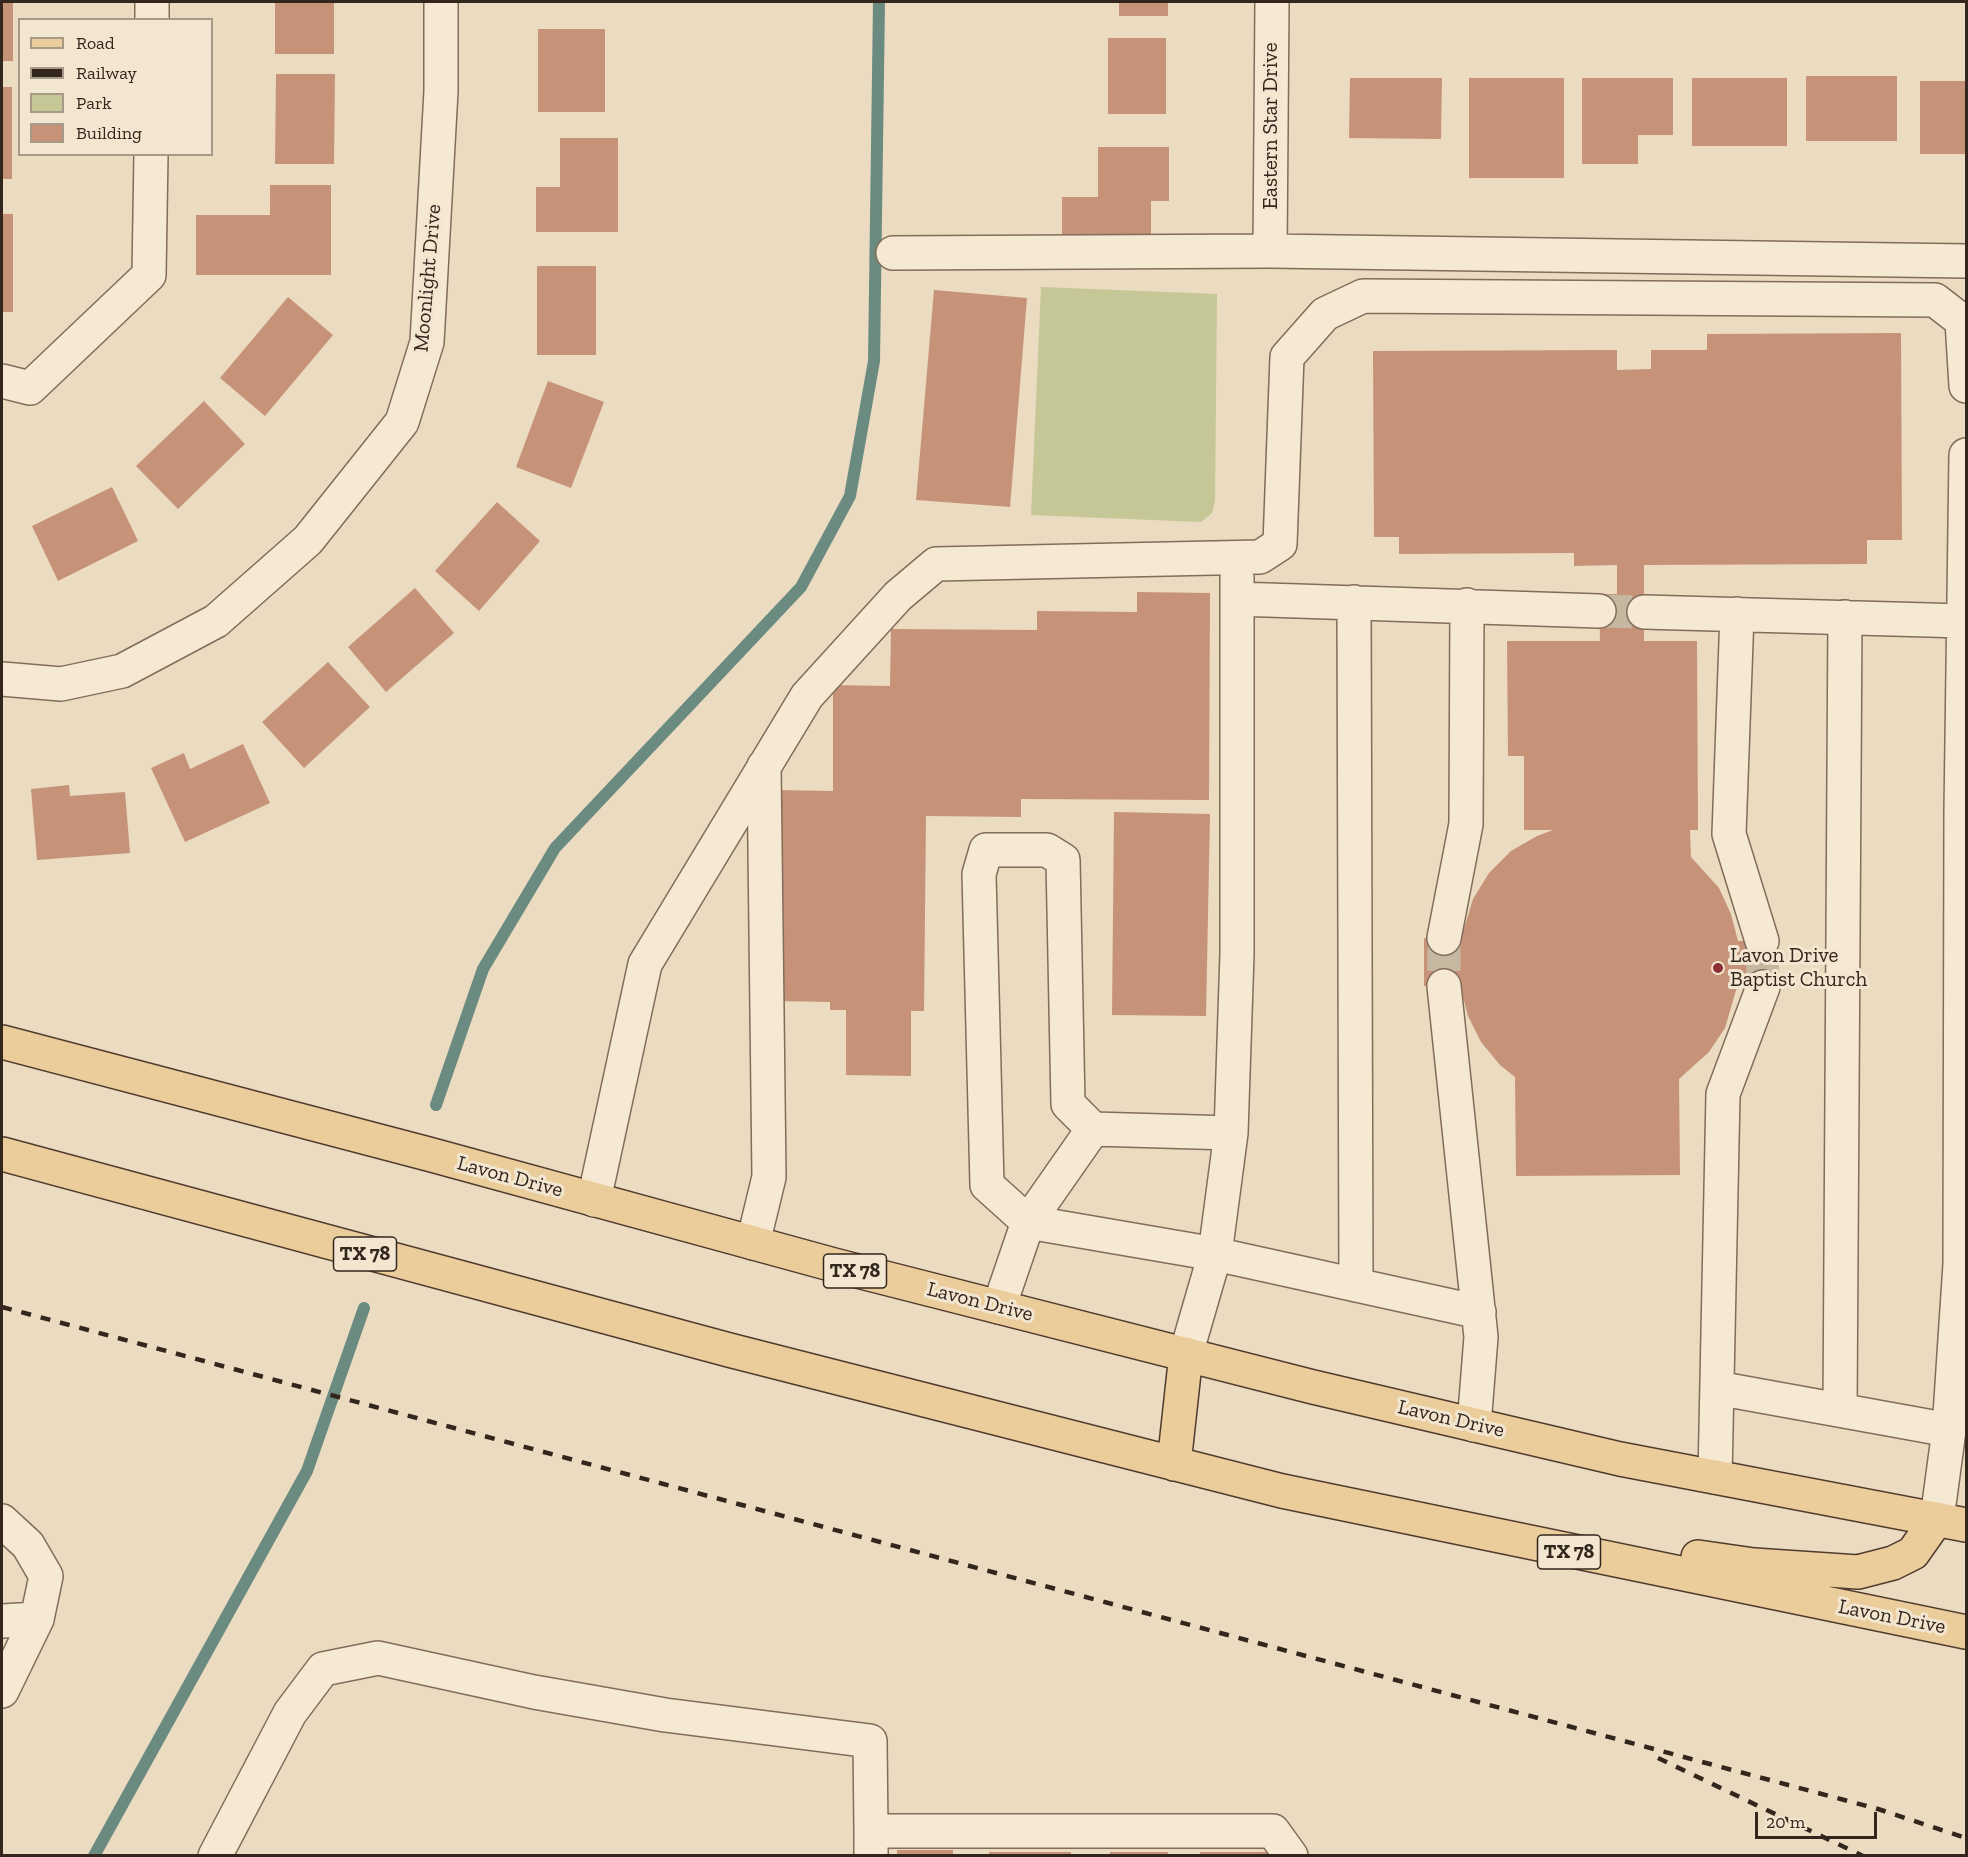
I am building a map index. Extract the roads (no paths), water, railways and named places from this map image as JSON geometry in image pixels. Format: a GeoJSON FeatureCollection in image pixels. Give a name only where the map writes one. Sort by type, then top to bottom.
{"type":"FeatureCollection","features":[{"type":"Feature","properties":{"kind":"main road","name":"Lavon Drive"},"geometry":{"type":"LineString","coordinates":[[2,1042],[753,1243],[999,1307],[1474,1425],[1620,1459],[1952,1522]]}},
{"type":"Feature","properties":{"kind":"main road","name":"Lavon Drive"},"geometry":{"type":"LineString","coordinates":[[2,1154],[682,1338],[1282,1491],[1583,1555],[1966,1632]]}},
{"type":"Feature","properties":{"kind":"main road"},"geometry":{"type":"LineString","coordinates":[[1174,1464],[1186,1354]]}},
{"type":"Feature","properties":{"kind":"main road"},"geometry":{"type":"LineString","coordinates":[[1583,1555],[1677,1553],[1754,1565],[1858,1572],[1893,1563],[1913,1553],[1952,1522]]}},
{"type":"Feature","properties":{"kind":"street"},"geometry":{"type":"LineString","coordinates":[[152,2],[152,18]]}},
{"type":"Feature","properties":{"kind":"street","name":"Moonlight Drive"},"geometry":{"type":"LineString","coordinates":[[2,679],[61,684],[122,671],[216,621],[308,540],[402,422],[427,342],[441,91],[441,2]]}},
{"type":"Feature","properties":{"kind":"street","name":"Eastern Star Drive"},"geometry":{"type":"LineString","coordinates":[[1270,251],[1272,2]]}},
{"type":"Feature","properties":{"kind":"street"},"geometry":{"type":"LineString","coordinates":[[2,381],[30,388],[149,275],[150,156]]}},
{"type":"Feature","properties":{"kind":"street"},"geometry":{"type":"LineString","coordinates":[[893,254],[1270,251],[1966,261]]}},
{"type":"Feature","properties":{"kind":"street"},"geometry":{"type":"LineString","coordinates":[[594,1200],[645,964],[807,696],[898,596],[936,564],[1260,557],[1280,544],[1287,357],[1325,314],[1363,296],[1935,300],[1962,321],[1966,386]]}},
{"type":"Feature","properties":{"kind":"street"},"geometry":{"type":"LineString","coordinates":[[1952,1522],[1948,1430],[1960,1264],[1966,455]]}},
{"type":"Feature","properties":{"kind":"street"},"geometry":{"type":"LineString","coordinates":[[1186,1354],[1215,1254],[1231,1133],[1237,954],[1237,557]]}},
{"type":"Feature","properties":{"kind":"street"},"geometry":{"type":"LineString","coordinates":[[1237,599],[1599,611]]}},
{"type":"Feature","properties":{"kind":"street"},"geometry":{"type":"LineString","coordinates":[[1354,602],[1356,1285]]}},
{"type":"Feature","properties":{"kind":"street"},"geometry":{"type":"LineString","coordinates":[[1444,938],[1466,824],[1467,605]]}},
{"type":"Feature","properties":{"kind":"street"},"geometry":{"type":"LineString","coordinates":[[1644,612],[1964,621]]}},
{"type":"Feature","properties":{"kind":"street"},"geometry":{"type":"LineString","coordinates":[[1737,614],[1729,834],[1762,941]]}},
{"type":"Feature","properties":{"kind":"street"},"geometry":{"type":"LineString","coordinates":[[1840,1410],[1845,617]]}},
{"type":"Feature","properties":{"kind":"street"},"geometry":{"type":"LineString","coordinates":[[753,1243],[769,1177],[764,766]]}},
{"type":"Feature","properties":{"kind":"street"},"geometry":{"type":"LineString","coordinates":[[1231,1133],[1093,1129],[1068,1104],[1063,860],[1047,850],[986,850],[979,874],[987,1185],[1028,1222],[1215,1254],[1479,1312]]}},
{"type":"Feature","properties":{"kind":"street"},"geometry":{"type":"LineString","coordinates":[[1444,986],[1481,1337],[1474,1425]]}},
{"type":"Feature","properties":{"kind":"street"},"geometry":{"type":"LineString","coordinates":[[1715,1477],[1723,1094],[1763,987]]}},
{"type":"Feature","properties":{"kind":"street"},"geometry":{"type":"LineString","coordinates":[[999,1307],[1028,1222],[1093,1129]]}},
{"type":"Feature","properties":{"kind":"street"},"geometry":{"type":"LineString","coordinates":[[1717,1388],[1948,1430]]}},
{"type":"Feature","properties":{"kind":"street"},"geometry":{"type":"LineString","coordinates":[[2,1521],[28,1545],[46,1576],[37,1619],[2,1691]]}},
{"type":"Feature","properties":{"kind":"street"},"geometry":{"type":"LineString","coordinates":[[2,1621],[37,1619]]}},
{"type":"Feature","properties":{"kind":"street"},"geometry":{"type":"LineString","coordinates":[[215,1856],[290,1713],[323,1670],[378,1658],[534,1692],[665,1715],[870,1741],[871,1843],[1273,1831],[1291,1856]]}},
{"type":"Feature","properties":{"kind":"waterway"},"geometry":{"type":"LineString","coordinates":[[436,1105],[483,969],[555,848],[801,587],[850,496],[874,361],[879,2]]}},
{"type":"Feature","properties":{"kind":"waterway"},"geometry":{"type":"LineString","coordinates":[[94,1856],[307,1471],[364,1308]]}},
{"type":"Feature","properties":{"kind":"tunnel"},"geometry":{"type":"LineString","coordinates":[[1599,611],[1644,612]]}},
{"type":"Feature","properties":{"kind":"tunnel"},"geometry":{"type":"LineString","coordinates":[[1444,938],[1444,986]]}},
{"type":"Feature","properties":{"kind":"tunnel"},"geometry":{"type":"LineString","coordinates":[[1762,941],[1763,987]]}},
{"type":"Feature","properties":{"kind":"railway"},"geometry":{"type":"LineString","coordinates":[[2,1307],[1878,1809],[1966,1838]]}},
{"type":"Feature","properties":{"kind":"railway"},"geometry":{"type":"LineString","coordinates":[[1658,1758],[1863,1856]]}},
{"type":"Feature","properties":{"kind":"place","name":"Lavon Drive Baptist Church"},"geometry":{"type":"Point","coordinates":[1718,968]}}]}
